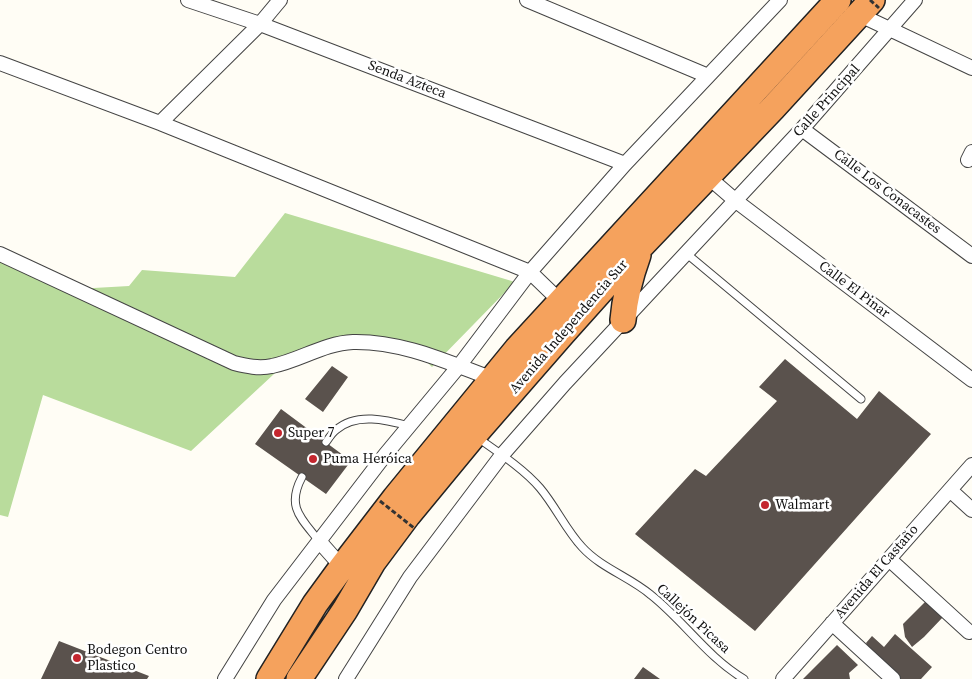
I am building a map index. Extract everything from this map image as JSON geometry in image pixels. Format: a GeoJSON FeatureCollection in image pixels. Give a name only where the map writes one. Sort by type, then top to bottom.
{"type":"FeatureCollection","features":[{"type":"Feature","properties":{"kind":"highway","name":"Avenida Independencia Sur"},"geometry":{"type":"LineString","coordinates":[[269,679],[315,604],[342,567],[395,498],[493,378],[560,301],[838,0]]}},
{"type":"Feature","properties":{"kind":"highway","name":"Avenida Independencia Sur"},"geometry":{"type":"LineString","coordinates":[[299,679],[345,610],[373,562],[408,515],[474,435],[562,333],[642,245],[870,6]]}},
{"type":"Feature","properties":{"kind":"highway"},"geometry":{"type":"LineString","coordinates":[[623,320],[629,280],[642,245]]}},
{"type":"Feature","properties":{"kind":"street","name":"Senda Azteca"},"geometry":{"type":"LineString","coordinates":[[188,0],[260,24],[625,164]]}},
{"type":"Feature","properties":{"kind":"street"},"geometry":{"type":"LineString","coordinates":[[160,123],[260,24],[280,0]]}},
{"type":"Feature","properties":{"kind":"street"},"geometry":{"type":"LineString","coordinates":[[527,0],[708,76]]}},
{"type":"Feature","properties":{"kind":"street"},"geometry":{"type":"LineString","coordinates":[[225,679],[274,600],[459,366],[530,272],[625,164],[780,0]]}},
{"type":"Feature","properties":{"kind":"street","name":"Calle Principal"},"geometry":{"type":"LineString","coordinates":[[346,679],[410,577],[502,455],[565,383],[802,129],[915,0]]}},
{"type":"Feature","properties":{"kind":"street"},"geometry":{"type":"LineString","coordinates":[[870,6],[890,30],[972,68]]}},
{"type":"Feature","properties":{"kind":"street"},"geometry":{"type":"LineString","coordinates":[[0,63],[160,123],[530,272],[560,301]]}},
{"type":"Feature","properties":{"kind":"street","name":"Calle Los Conacastes"},"geometry":{"type":"LineString","coordinates":[[802,129],[972,256]]}},
{"type":"Feature","properties":{"kind":"street","name":"Calle El Pinar"},"geometry":{"type":"LineString","coordinates":[[707,176],[736,201],[972,380]]}},
{"type":"Feature","properties":{"kind":"street"},"geometry":{"type":"LineString","coordinates":[[0,254],[234,363],[248,367],[272,366],[323,348],[351,342],[381,344],[416,350],[493,378]]}},
{"type":"Feature","properties":{"kind":"street","name":"Avenida El Castaño"},"geometry":{"type":"LineString","coordinates":[[783,679],[972,465]]}},
{"type":"Feature","properties":{"kind":"street"},"geometry":{"type":"LineString","coordinates":[[950,490],[972,510]]}},
{"type":"Feature","properties":{"kind":"street"},"geometry":{"type":"LineString","coordinates":[[319,541],[342,567]]}},
{"type":"Feature","properties":{"kind":"street"},"geometry":{"type":"LineString","coordinates":[[889,559],[969,632]]}},
{"type":"Feature","properties":{"kind":"street"},"geometry":{"type":"LineString","coordinates":[[832,623],[893,679]]}},
{"type":"Feature","properties":{"kind":"lane"},"geometry":{"type":"LineString","coordinates":[[687,254],[861,399]]}},
{"type":"Feature","properties":{"kind":"lane"},"geometry":{"type":"LineString","coordinates":[[326,442],[337,429],[364,418],[385,419],[410,426]]}},
{"type":"Feature","properties":{"kind":"lane","name":"Callejón Picasa"},"geometry":{"type":"LineString","coordinates":[[474,435],[502,455],[538,486],[575,539],[595,560],[651,594],[715,658],[744,679]]}},
{"type":"Feature","properties":{"kind":"lane"},"geometry":{"type":"LineString","coordinates":[[302,477],[296,488],[294,500],[299,515],[319,541]]}},
{"type":"Feature","properties":{"kind":"path"},"geometry":{"type":"LineString","coordinates":[[380,501],[414,528]]}},
{"type":"Feature","properties":{"kind":"green space"},"geometry":{"type":"Polygon","coordinates":[[[285,213],[515,282],[432,367],[412,354],[383,349],[339,350],[307,358],[274,374],[191,451],[43,395],[8,517],[0,515],[0,254],[76,289],[129,286],[142,270],[235,277],[285,213]]]}},
{"type":"Feature","properties":{"kind":"building","name":"Walmart"},"geometry":{"type":"Polygon","coordinates":[[[785,359],[857,419],[879,391],[931,434],[755,631],[635,534],[695,469],[706,476],[777,401],[759,387],[785,359]]]}},
{"type":"Feature","properties":{"kind":"building"},"geometry":{"type":"Polygon","coordinates":[[[332,366],[348,377],[323,412],[305,399],[332,366]]]}},
{"type":"Feature","properties":{"kind":"building","name":"Puma Heróica"},"geometry":{"type":"Polygon","coordinates":[[[281,409],[351,461],[326,494],[255,444],[281,409]]]}},
{"type":"Feature","properties":{"kind":"building"},"geometry":{"type":"Polygon","coordinates":[[[926,601],[943,617],[912,647],[905,637],[903,624],[926,601]]]}},
{"type":"Feature","properties":{"kind":"building"},"geometry":{"type":"Polygon","coordinates":[[[895,634],[932,667],[921,679],[900,679],[872,656],[866,643],[872,636],[884,647],[895,634]]]}},
{"type":"Feature","properties":{"kind":"building","name":"Bodegon Centro Plastico"},"geometry":{"type":"Polygon","coordinates":[[[59,641],[149,676],[147,679],[41,679],[59,641]]]}},
{"type":"Feature","properties":{"kind":"building"},"geometry":{"type":"Polygon","coordinates":[[[837,645],[858,665],[849,673],[850,679],[803,679],[837,645]]]}},
{"type":"Feature","properties":{"kind":"building"},"geometry":{"type":"Polygon","coordinates":[[[643,667],[660,679],[634,679],[643,667]]]}},
{"type":"Feature","properties":{"kind":"place","name":"Super 7"},"geometry":{"type":"Point","coordinates":[278,433]}},
{"type":"Feature","properties":{"kind":"place","name":"Puma Heróica"},"geometry":{"type":"Point","coordinates":[313,459]}},
{"type":"Feature","properties":{"kind":"place","name":"Walmart"},"geometry":{"type":"Point","coordinates":[765,505]}},
{"type":"Feature","properties":{"kind":"place","name":"Bodegon Centro Plastico"},"geometry":{"type":"Point","coordinates":[77,658]}}]}
